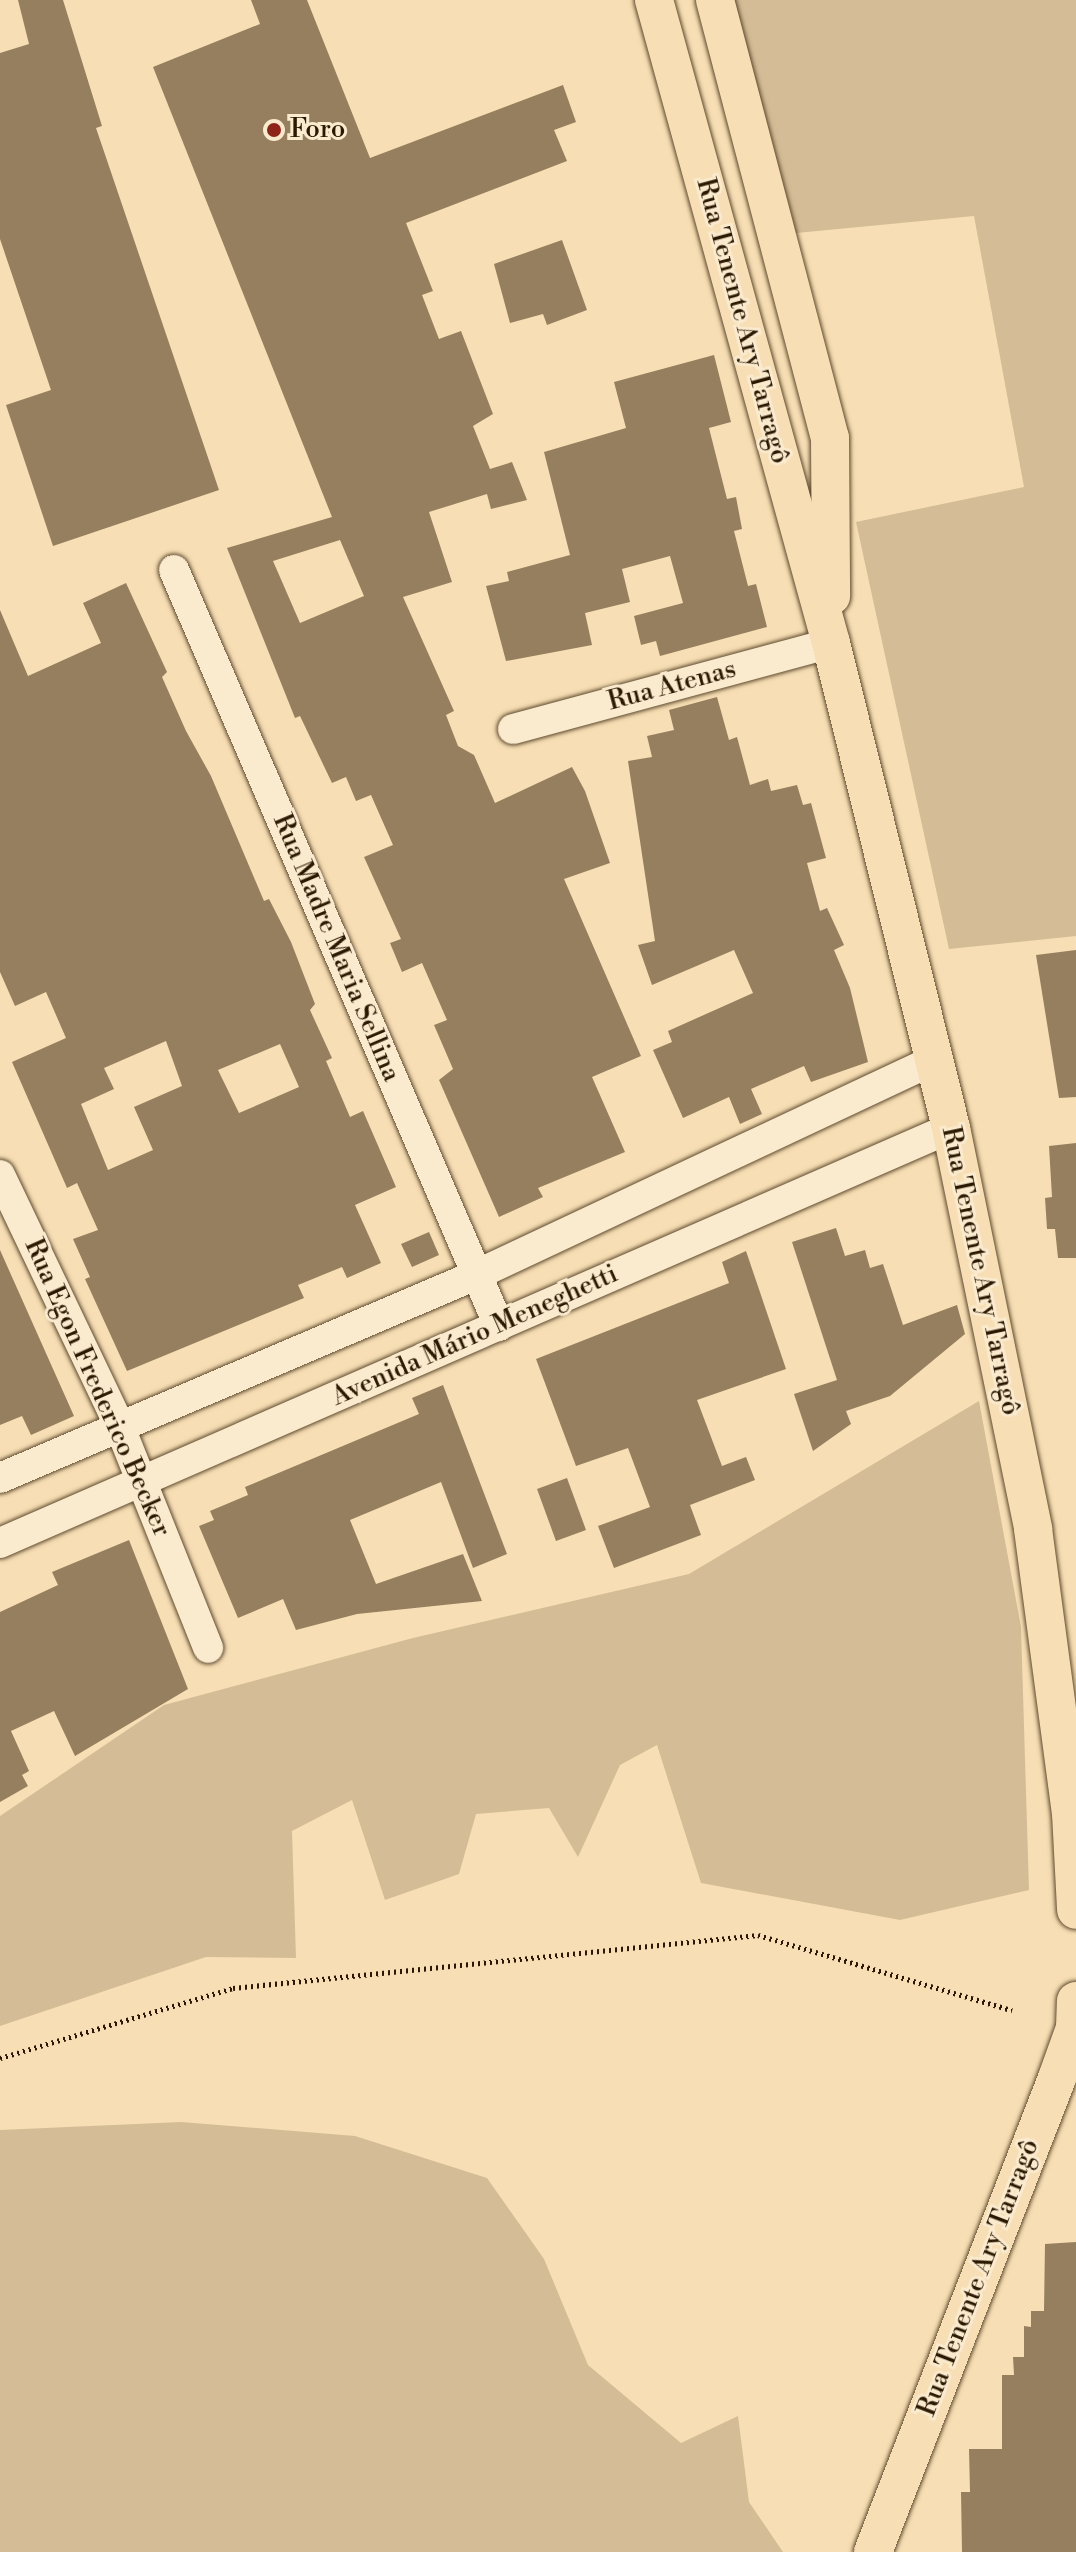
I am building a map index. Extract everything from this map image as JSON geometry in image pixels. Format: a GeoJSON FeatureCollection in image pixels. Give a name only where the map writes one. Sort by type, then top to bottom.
{"type":"FeatureCollection","features":[{"type":"Feature","properties":{"kind":"main road","name":"Rua Tenente Ary Tarragô"},"geometry":{"type":"LineString","coordinates":[[654,0],[831,643],[951,1128],[1033,1529],[1074,1813],[1076,1910]]}},
{"type":"Feature","properties":{"kind":"main road","name":"Rua Tenente Ary Tarragô"},"geometry":{"type":"LineString","coordinates":[[715,0],[827,425],[832,465],[831,643]]}},
{"type":"Feature","properties":{"kind":"main road"},"geometry":{"type":"LineString","coordinates":[[774,438],[797,450],[812,446],[827,425]]}},
{"type":"Feature","properties":{"kind":"main road","name":"Rua Tenente Ary Tarragô"},"geometry":{"type":"LineString","coordinates":[[873,2552],[1067,2078],[1076,2019]]}},
{"type":"Feature","properties":{"kind":"street","name":"Rua Madre Maria Sellina"},"geometry":{"type":"LineString","coordinates":[[174,570],[499,1326]]}},
{"type":"Feature","properties":{"kind":"street","name":"Rua Atenas"},"geometry":{"type":"LineString","coordinates":[[513,729],[831,643]]}},
{"type":"Feature","properties":{"kind":"street"},"geometry":{"type":"LineString","coordinates":[[0,1478],[476,1275],[934,1060]]}},
{"type":"Feature","properties":{"kind":"street","name":"Avenida Mário Meneghetti"},"geometry":{"type":"LineString","coordinates":[[0,1543],[951,1128]]}},
{"type":"Feature","properties":{"kind":"street","name":"Rua Egon Frederico Becker"},"geometry":{"type":"LineString","coordinates":[[0,1175],[119,1425],[208,1648]]}},
{"type":"Feature","properties":{"kind":"path"},"geometry":{"type":"LineString","coordinates":[[0,2058],[233,1988],[758,1935],[1012,2010]]}},
{"type":"Feature","properties":{"kind":"shaded area"},"geometry":{"type":"Polygon","coordinates":[[[703,0],[1076,0],[1076,936],[949,949],[856,522],[1024,487],[974,216],[765,236],[703,0]]]}},
{"type":"Feature","properties":{"kind":"shaded area"},"geometry":{"type":"Polygon","coordinates":[[[979,1401],[1021,1627],[1029,1890],[900,1920],[701,1883],[657,1745],[620,1765],[578,1857],[549,1808],[476,1814],[459,1874],[385,1900],[352,1800],[292,1831],[296,1958],[206,1957],[0,2026],[0,1816],[164,1705],[413,1638],[689,1574],[979,1401]]]}},
{"type":"Feature","properties":{"kind":"shaded area"},"geometry":{"type":"Polygon","coordinates":[[[181,2122],[355,2136],[487,2178],[544,2259],[588,2365],[681,2443],[738,2416],[749,2502],[783,2552],[0,2552],[0,2130],[181,2122]]]}},
{"type":"Feature","properties":{"kind":"building"},"geometry":{"type":"Polygon","coordinates":[[[18,0],[63,0],[102,126],[96,128],[219,490],[53,546],[6,405],[51,390],[0,239],[0,53],[29,44],[18,0]]]}},
{"type":"Feature","properties":{"kind":"building"},"geometry":{"type":"Polygon","coordinates":[[[251,0],[307,0],[370,158],[563,85],[576,122],[554,130],[567,161],[406,223],[433,291],[422,295],[439,339],[461,331],[493,414],[473,426],[490,469],[512,462],[527,500],[491,509],[487,494],[429,512],[452,582],[403,597],[454,711],[446,715],[458,746],[474,755],[495,803],[572,767],[585,791],[610,863],[564,879],[641,1056],[592,1077],[625,1152],[538,1188],[543,1197],[499,1217],[439,1080],[453,1069],[434,1025],[447,1020],[422,963],[402,972],[390,943],[401,939],[364,857],[393,845],[371,795],[356,801],[346,777],[332,783],[300,716],[295,718],[227,548],[332,517],[153,67],[260,24],[251,0]],[[340,540],[273,561],[300,623],[364,596],[340,540]]]}},
{"type":"Feature","properties":{"kind":"building"},"geometry":{"type":"Polygon","coordinates":[[[562,240],[587,310],[547,325],[543,314],[510,323],[494,264],[562,240]]]}},
{"type":"Feature","properties":{"kind":"building"},"geometry":{"type":"Polygon","coordinates":[[[714,355],[731,422],[709,428],[727,499],[736,497],[742,529],[734,531],[748,586],[756,584],[767,627],[660,656],[656,641],[641,645],[634,616],[683,603],[670,556],[622,569],[630,602],[585,613],[592,645],[506,661],[486,586],[509,581],[507,572],[570,555],[544,452],[626,428],[614,382],[714,355]]]}},
{"type":"Feature","properties":{"kind":"building"},"geometry":{"type":"Polygon","coordinates":[[[126,583],[167,672],[162,677],[186,731],[211,776],[264,901],[269,899],[291,942],[315,1004],[310,1010],[332,1058],[326,1061],[350,1117],[363,1111],[396,1187],[355,1205],[381,1263],[347,1278],[342,1267],[298,1285],[304,1298],[127,1371],[85,1279],[90,1277],[73,1239],[98,1230],[77,1183],[67,1188],[12,1062],[66,1038],[46,992],[15,1006],[0,972],[0,610],[28,676],[101,643],[83,603],[126,583]],[[166,1041],[104,1068],[114,1089],[81,1104],[108,1170],[153,1150],[134,1107],[182,1086],[166,1041]],[[280,1044],[218,1070],[239,1113],[299,1087],[280,1044]]]}},
{"type":"Feature","properties":{"kind":"building"},"geometry":{"type":"Polygon","coordinates":[[[717,697],[729,740],[737,737],[750,785],[768,779],[771,791],[797,785],[803,805],[811,803],[826,858],[807,863],[820,911],[827,908],[844,945],[834,950],[850,988],[868,1062],[811,1082],[804,1066],[751,1089],[762,1114],[740,1124],[729,1097],[683,1118],[653,1050],[672,1042],[668,1031],[753,993],[734,950],[652,985],[638,945],[655,941],[628,761],[652,757],[647,736],[674,730],[669,710],[717,697]]]}},
{"type":"Feature","properties":{"kind":"building"},"geometry":{"type":"Polygon","coordinates":[[[1076,950],[1076,1097],[1059,1098],[1036,955],[1076,950]]]}},
{"type":"Feature","properties":{"kind":"building"},"geometry":{"type":"Polygon","coordinates":[[[1076,1143],[1076,1258],[1058,1258],[1055,1229],[1047,1229],[1045,1198],[1052,1197],[1049,1146],[1076,1143]]]}},
{"type":"Feature","properties":{"kind":"building"},"geometry":{"type":"Polygon","coordinates":[[[836,1228],[845,1256],[865,1250],[870,1268],[883,1264],[903,1325],[957,1305],[965,1334],[890,1396],[846,1411],[851,1424],[813,1451],[794,1394],[837,1380],[792,1242],[836,1228]]]}},
{"type":"Feature","properties":{"kind":"building"},"geometry":{"type":"Polygon","coordinates":[[[429,1232],[439,1255],[412,1267],[401,1244],[429,1232]]]}},
{"type":"Feature","properties":{"kind":"building"},"geometry":{"type":"Polygon","coordinates":[[[0,1250],[74,1416],[31,1435],[22,1416],[0,1425],[0,1250]]]}},
{"type":"Feature","properties":{"kind":"building"},"geometry":{"type":"Polygon","coordinates":[[[746,1251],[786,1369],[697,1400],[722,1466],[746,1457],[755,1480],[690,1505],[701,1535],[614,1568],[598,1526],[650,1507],[628,1448],[576,1466],[536,1359],[729,1283],[722,1262],[746,1251]]]}},
{"type":"Feature","properties":{"kind":"building"},"geometry":{"type":"Polygon","coordinates":[[[443,1385],[507,1554],[473,1568],[441,1482],[350,1520],[376,1584],[463,1554],[482,1601],[357,1614],[296,1630],[283,1599],[238,1618],[199,1526],[214,1520],[210,1511],[248,1495],[245,1487],[419,1414],[412,1398],[443,1385]]]}},
{"type":"Feature","properties":{"kind":"building"},"geometry":{"type":"Polygon","coordinates":[[[567,1478],[586,1530],[556,1541],[537,1489],[567,1478]]]}},
{"type":"Feature","properties":{"kind":"building"},"geometry":{"type":"Polygon","coordinates":[[[129,1540],[188,1689],[75,1756],[54,1711],[11,1731],[29,1771],[22,1775],[28,1786],[0,1802],[0,1612],[58,1585],[52,1572],[129,1540]]]}},
{"type":"Feature","properties":{"kind":"building"},"geometry":{"type":"Polygon","coordinates":[[[1076,2242],[1076,2552],[962,2552],[961,2492],[970,2492],[969,2449],[1002,2449],[1002,2375],[1014,2375],[1013,2357],[1024,2357],[1024,2326],[1031,2327],[1031,2311],[1044,2311],[1045,2244],[1076,2242]]]}},
{"type":"Feature","properties":{"kind":"place","name":"Foro"},"geometry":{"type":"Point","coordinates":[274,130]}}]}
